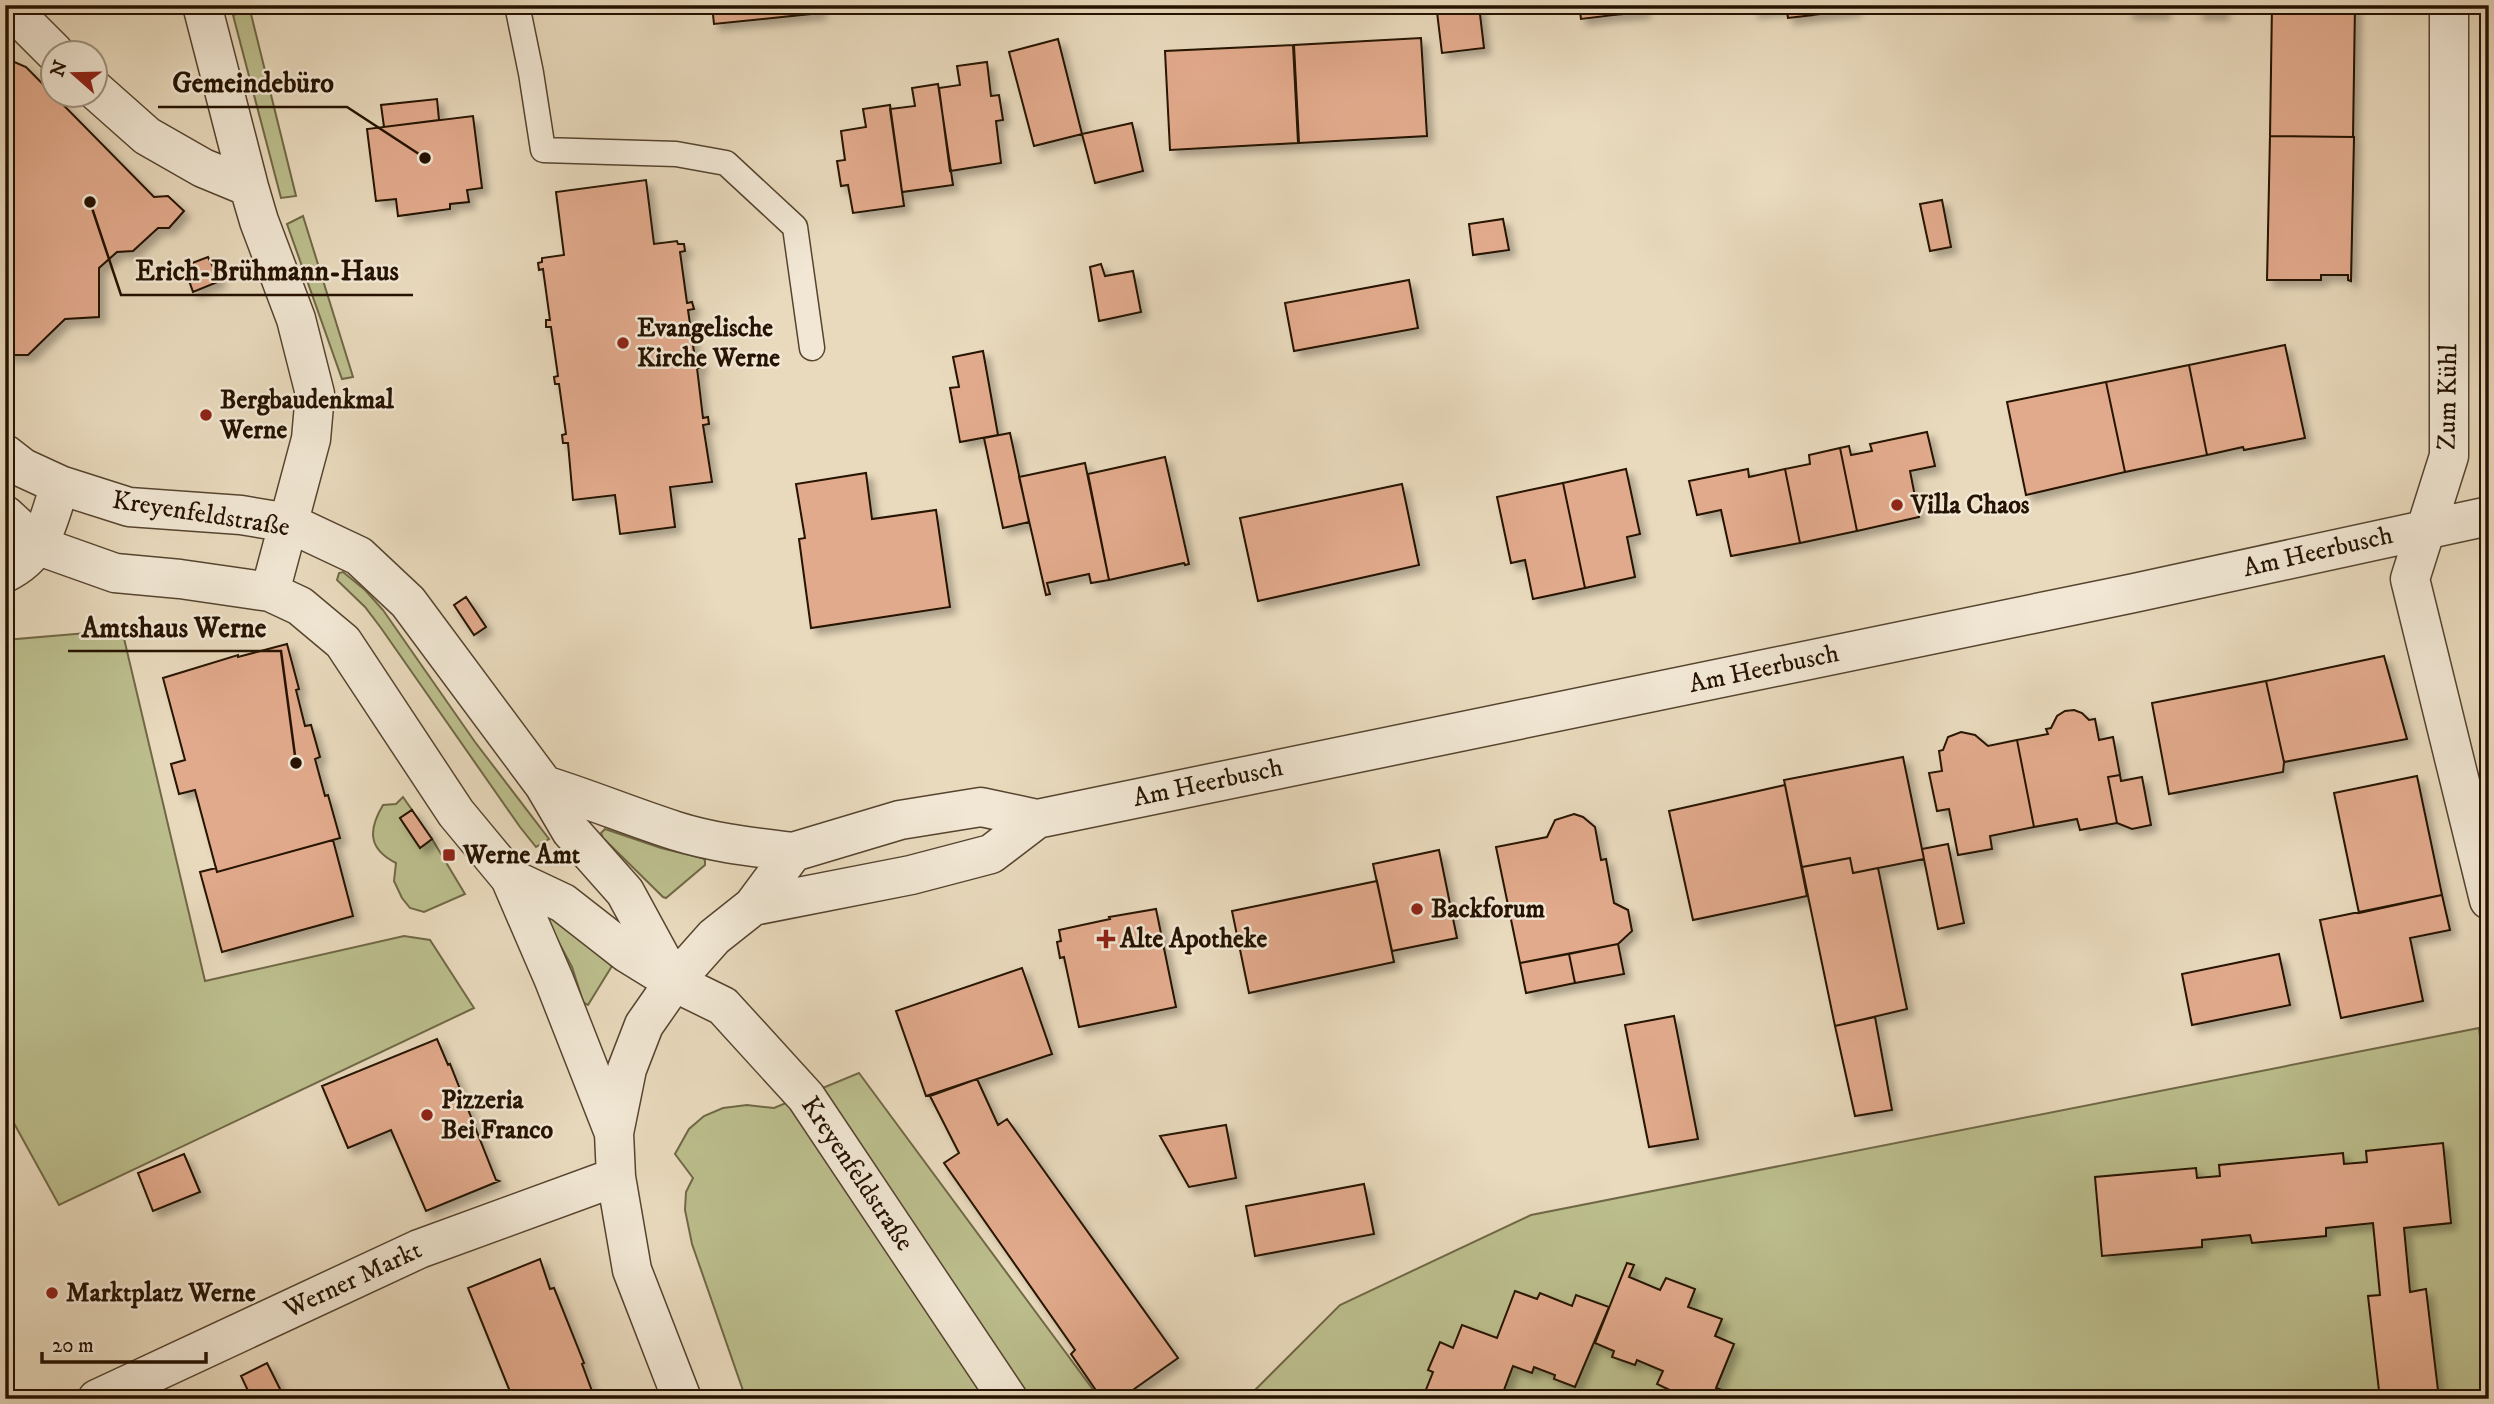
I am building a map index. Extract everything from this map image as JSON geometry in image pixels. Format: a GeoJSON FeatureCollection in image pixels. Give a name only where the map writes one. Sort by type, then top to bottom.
{"type":"FeatureCollection","features":[{"type":"Feature","properties":{"kind":"street"},"geometry":{"type":"LineString","coordinates":[[7,5],[40,38]]}},
{"type":"Feature","properties":{"kind":"street"},"geometry":{"type":"LineString","coordinates":[[202,5],[249,187],[296,319],[315,394],[311,439],[270,592]]}},
{"type":"Feature","properties":{"kind":"street","name":"Zum Kühl"},"geometry":{"type":"LineString","coordinates":[[2449,5],[2449,456],[2410,579],[2489,900]]}},
{"type":"Feature","properties":{"kind":"street"},"geometry":{"type":"LineString","coordinates":[[108,101],[147,136],[203,167],[249,187]]}},
{"type":"Feature","properties":{"kind":"street","name":"Kreyenfeldstraße"},"geometry":{"type":"LineString","coordinates":[[5,454],[23,468],[60,485],[129,507],[241,515],[289,523],[359,556],[408,602],[544,785],[571,831],[625,892],[674,982]]}},
{"type":"Feature","properties":{"kind":"street"},"geometry":{"type":"LineString","coordinates":[[5,573],[21,565],[39,546],[60,485]]}},
{"type":"Feature","properties":{"kind":"street","name":"Kreyenfeldstraße"},"geometry":{"type":"LineString","coordinates":[[5,515],[39,546],[115,573],[270,592],[300,606],[342,642],[456,813],[510,878],[554,980],[614,1133]]}},
{"type":"Feature","properties":{"kind":"street","name":"Am Heerbusch"},"geometry":{"type":"LineString","coordinates":[[614,1133],[627,1069],[644,1025],[674,982],[713,937],[753,906],[793,852],[900,820],[981,807],[1037,819],[2134,593],[2489,516]]}},
{"type":"Feature","properties":{"kind":"street"},"geometry":{"type":"LineString","coordinates":[[544,785],[677,831],[728,844],[793,852]]}},
{"type":"Feature","properties":{"kind":"street","name":"Am Heerbusch"},"geometry":{"type":"LineString","coordinates":[[753,906],[911,875],[991,854],[1037,819]]}},
{"type":"Feature","properties":{"kind":"street","name":"Kreyenfeldstraße"},"geometry":{"type":"LineString","coordinates":[[510,878],[563,903],[627,953],[674,982],[723,1006],[806,1097],[1008,1399]]}},
{"type":"Feature","properties":{"kind":"street"},"geometry":{"type":"LineString","coordinates":[[614,1133],[616,1177],[632,1270],[682,1399]]}},
{"type":"Feature","properties":{"kind":"street","name":"Werner Markt"},"geometry":{"type":"LineString","coordinates":[[97,1399],[419,1249],[616,1177]]}},
{"type":"Feature","properties":{"kind":"lane"},"geometry":{"type":"LineString","coordinates":[[517,5],[543,150],[676,154],[726,163],[795,227],[811,348]]}},
{"type":"Feature","properties":{"kind":"green space"},"geometry":{"type":"Polygon","coordinates":[[[250,10],[296,196],[281,198],[233,15],[250,10]]]}},
{"type":"Feature","properties":{"kind":"green space"},"geometry":{"type":"Polygon","coordinates":[[[303,216],[353,377],[342,379],[287,224],[303,216]]]}},
{"type":"Feature","properties":{"kind":"green space"},"geometry":{"type":"Polygon","coordinates":[[[343,572],[365,590],[383,610],[475,742],[549,839],[536,847],[520,827],[381,628],[365,607],[337,580],[339,573],[343,572]]]}},
{"type":"Feature","properties":{"kind":"green space"},"geometry":{"type":"Polygon","coordinates":[[[122,630],[205,981],[404,936],[430,940],[474,1008],[59,1205],[5,1107],[5,640],[122,630]]]}},
{"type":"Feature","properties":{"kind":"green space"},"geometry":{"type":"Polygon","coordinates":[[[403,797],[412,810],[400,818],[420,847],[432,839],[465,894],[424,912],[410,908],[402,898],[394,881],[396,863],[380,852],[373,838],[375,823],[383,805],[396,804],[403,797]]]}},
{"type":"Feature","properties":{"kind":"green space"},"geometry":{"type":"Polygon","coordinates":[[[605,829],[661,848],[702,858],[705,865],[666,898],[663,897],[603,838],[601,833],[605,829]]]}},
{"type":"Feature","properties":{"kind":"green space"},"geometry":{"type":"Polygon","coordinates":[[[552,915],[612,966],[588,1005],[584,1003],[572,967],[550,926],[549,918],[552,915]]]}},
{"type":"Feature","properties":{"kind":"green space"},"geometry":{"type":"Polygon","coordinates":[[[2479,1028],[2489,1109],[2489,1399],[1246,1399],[1340,1305],[1531,1215],[2479,1028]]]}},
{"type":"Feature","properties":{"kind":"green space"},"geometry":{"type":"Polygon","coordinates":[[[859,1073],[1100,1399],[746,1399],[692,1244],[685,1210],[686,1192],[693,1178],[675,1154],[689,1129],[704,1116],[723,1108],[747,1105],[774,1108],[859,1073]]]}},
{"type":"Feature","properties":{"kind":"building"},"geometry":{"type":"Polygon","coordinates":[[[712,5],[819,5],[820,13],[714,24],[712,5]]]}},
{"type":"Feature","properties":{"kind":"building"},"geometry":{"type":"Polygon","coordinates":[[[1579,5],[1612,5],[1614,15],[1581,19],[1579,5]]]}},
{"type":"Feature","properties":{"kind":"building"},"geometry":{"type":"Polygon","coordinates":[[[1612,5],[1643,5],[1644,12],[1614,15],[1612,5]]]}},
{"type":"Feature","properties":{"kind":"building"},"geometry":{"type":"Polygon","coordinates":[[[1752,5],[1786,5],[1786,8],[1753,12],[1752,5]]]}},
{"type":"Feature","properties":{"kind":"building"},"geometry":{"type":"Polygon","coordinates":[[[1786,5],[1812,5],[1813,15],[1788,18],[1786,5]]]}},
{"type":"Feature","properties":{"kind":"building"},"geometry":{"type":"Polygon","coordinates":[[[1812,5],[1855,5],[1855,10],[1813,15],[1812,5]]]}},
{"type":"Feature","properties":{"kind":"building"},"geometry":{"type":"Polygon","coordinates":[[[2128,5],[2164,5],[2164,13],[2128,13],[2128,5]]]}},
{"type":"Feature","properties":{"kind":"building"},"geometry":{"type":"Polygon","coordinates":[[[2197,5],[2223,5],[2223,14],[2197,14],[2197,5]]]}},
{"type":"Feature","properties":{"kind":"building"},"geometry":{"type":"Polygon","coordinates":[[[2272,5],[2355,5],[2353,137],[2270,136],[2272,5]]]}},
{"type":"Feature","properties":{"kind":"building"},"geometry":{"type":"Polygon","coordinates":[[[1479,6],[1484,48],[1442,53],[1437,12],[1479,6]]]}},
{"type":"Feature","properties":{"kind":"building"},"geometry":{"type":"Polygon","coordinates":[[[1421,38],[1427,136],[1299,143],[1294,45],[1421,38]]]}},
{"type":"Feature","properties":{"kind":"building"},"geometry":{"type":"Polygon","coordinates":[[[1058,39],[1082,134],[1034,146],[1009,52],[1058,39]]]}},
{"type":"Feature","properties":{"kind":"building"},"geometry":{"type":"Polygon","coordinates":[[[1293,45],[1298,143],[1170,150],[1165,51],[1293,45]]]}},
{"type":"Feature","properties":{"kind":"building"},"geometry":{"type":"Polygon","coordinates":[[[5,58],[26,67],[38,79],[38,108],[66,108],[154,197],[168,196],[184,211],[169,228],[158,228],[133,251],[117,252],[99,268],[99,317],[65,319],[28,355],[5,355],[5,58]]]}},
{"type":"Feature","properties":{"kind":"building"},"geometry":{"type":"Polygon","coordinates":[[[987,62],[991,96],[999,95],[1003,120],[996,121],[1001,163],[950,171],[939,88],[960,85],[957,66],[987,62]]]}},
{"type":"Feature","properties":{"kind":"building"},"geometry":{"type":"Polygon","coordinates":[[[938,84],[953,185],[902,192],[890,109],[915,106],[912,88],[938,84]]]}},
{"type":"Feature","properties":{"kind":"building"},"geometry":{"type":"Polygon","coordinates":[[[437,99],[439,120],[384,127],[381,105],[437,99]]]}},
{"type":"Feature","properties":{"kind":"building"},"geometry":{"type":"Polygon","coordinates":[[[890,105],[904,206],[853,213],[848,185],[841,186],[837,161],[845,160],[841,131],[866,127],[863,109],[890,105]]]}},
{"type":"Feature","properties":{"kind":"building"},"geometry":{"type":"Polygon","coordinates":[[[473,116],[482,188],[467,190],[469,202],[450,204],[450,209],[398,216],[396,199],[376,201],[367,129],[473,116]]]}},
{"type":"Feature","properties":{"kind":"building"},"geometry":{"type":"Polygon","coordinates":[[[1132,123],[1143,171],[1095,183],[1082,134],[1132,123]]]}},
{"type":"Feature","properties":{"kind":"building"},"geometry":{"type":"Polygon","coordinates":[[[2270,136],[2354,137],[2351,281],[2348,280],[2348,275],[2321,275],[2321,280],[2267,280],[2270,136]]]}},
{"type":"Feature","properties":{"kind":"building","name":"Evangelische Kirche Werne"},"geometry":{"type":"Polygon","coordinates":[[[646,180],[654,244],[677,241],[678,244],[684,244],[685,251],[680,252],[687,303],[692,302],[694,309],[688,310],[695,359],[700,359],[701,368],[697,368],[703,418],[708,417],[709,424],[703,425],[712,482],[670,487],[675,527],[620,534],[615,495],[573,500],[568,443],[563,443],[562,435],[566,434],[559,384],[555,384],[554,377],[558,376],[551,327],[546,327],[546,320],[550,320],[543,269],[539,270],[538,263],[542,262],[542,258],[564,255],[556,192],[646,180]]]}},
{"type":"Feature","properties":{"kind":"building"},"geometry":{"type":"Polygon","coordinates":[[[1942,200],[1951,247],[1930,251],[1920,204],[1942,200]]]}},
{"type":"Feature","properties":{"kind":"building"},"geometry":{"type":"Polygon","coordinates":[[[1503,219],[1509,250],[1473,255],[1469,224],[1503,219]]]}},
{"type":"Feature","properties":{"kind":"building"},"geometry":{"type":"Polygon","coordinates":[[[208,257],[220,281],[193,292],[184,266],[208,257]]]}},
{"type":"Feature","properties":{"kind":"building"},"geometry":{"type":"Polygon","coordinates":[[[1101,264],[1105,276],[1133,271],[1141,312],[1099,321],[1090,267],[1101,264]]]}},
{"type":"Feature","properties":{"kind":"building"},"geometry":{"type":"Polygon","coordinates":[[[1409,280],[1418,328],[1294,351],[1285,303],[1409,280]]]}},
{"type":"Feature","properties":{"kind":"building"},"geometry":{"type":"Polygon","coordinates":[[[2285,345],[2305,438],[2207,455],[2189,365],[2285,345]]]}},
{"type":"Feature","properties":{"kind":"building"},"geometry":{"type":"Polygon","coordinates":[[[983,351],[998,435],[960,442],[950,388],[959,387],[953,357],[983,351]]]}},
{"type":"Feature","properties":{"kind":"building"},"geometry":{"type":"Polygon","coordinates":[[[2189,365],[2207,455],[2125,472],[2106,382],[2189,365]]]}},
{"type":"Feature","properties":{"kind":"building"},"geometry":{"type":"Polygon","coordinates":[[[2106,382],[2125,472],[2026,495],[2007,402],[2106,382]]]}},
{"type":"Feature","properties":{"kind":"building"},"geometry":{"type":"Polygon","coordinates":[[[1927,432],[1935,466],[1910,471],[1919,517],[1857,531],[1840,448],[1849,446],[1851,455],[1872,451],[1870,444],[1927,432]]]}},
{"type":"Feature","properties":{"kind":"building"},"geometry":{"type":"Polygon","coordinates":[[[1010,433],[1029,522],[1003,528],[984,438],[1010,433]]]}},
{"type":"Feature","properties":{"kind":"building"},"geometry":{"type":"Polygon","coordinates":[[[1840,448],[1857,531],[1800,543],[1785,469],[1810,464],[1809,455],[1840,448]]]}},
{"type":"Feature","properties":{"kind":"building"},"geometry":{"type":"Polygon","coordinates":[[[1165,457],[1189,564],[1109,580],[1088,474],[1165,457]]]}},
{"type":"Feature","properties":{"kind":"building"},"geometry":{"type":"Polygon","coordinates":[[[1085,463],[1109,580],[1091,583],[1089,574],[1047,583],[1050,594],[1046,595],[1019,477],[1085,463]]]}},
{"type":"Feature","properties":{"kind":"building"},"geometry":{"type":"Polygon","coordinates":[[[1626,469],[1640,534],[1627,537],[1635,577],[1585,588],[1563,483],[1626,469]]]}},
{"type":"Feature","properties":{"kind":"building"},"geometry":{"type":"Polygon","coordinates":[[[1748,469],[1749,477],[1785,469],[1800,543],[1731,556],[1721,510],[1697,515],[1689,481],[1748,469]]]}},
{"type":"Feature","properties":{"kind":"building"},"geometry":{"type":"Polygon","coordinates":[[[866,473],[872,519],[936,510],[950,607],[811,628],[799,539],[805,538],[796,484],[866,473]]]}},
{"type":"Feature","properties":{"kind":"building"},"geometry":{"type":"Polygon","coordinates":[[[1563,483],[1585,588],[1533,599],[1525,560],[1511,563],[1497,497],[1563,483]]]}},
{"type":"Feature","properties":{"kind":"building"},"geometry":{"type":"Polygon","coordinates":[[[1402,484],[1419,565],[1258,601],[1240,518],[1402,484]]]}},
{"type":"Feature","properties":{"kind":"building"},"geometry":{"type":"Polygon","coordinates":[[[466,597],[486,627],[474,635],[454,605],[466,597]]]}},
{"type":"Feature","properties":{"kind":"building"},"geometry":{"type":"Polygon","coordinates":[[[287,644],[305,726],[311,725],[320,757],[315,759],[340,838],[217,872],[195,790],[179,794],[171,764],[185,760],[163,678],[238,655],[287,644]]]}},
{"type":"Feature","properties":{"kind":"building"},"geometry":{"type":"Polygon","coordinates":[[[2384,656],[2407,739],[2284,762],[2266,681],[2384,656]]]}},
{"type":"Feature","properties":{"kind":"building"},"geometry":{"type":"Polygon","coordinates":[[[2266,681],[2284,762],[2283,772],[2169,794],[2152,703],[2266,681]]]}},
{"type":"Feature","properties":{"kind":"building"},"geometry":{"type":"Polygon","coordinates":[[[2074,710],[2089,720],[2095,719],[2099,740],[2113,737],[2120,775],[2108,777],[2117,823],[2080,830],[2077,819],[2034,827],[2017,740],[2048,734],[2046,729],[2051,728],[2057,716],[2074,710]]]}},
{"type":"Feature","properties":{"kind":"building"},"geometry":{"type":"Polygon","coordinates":[[[1961,732],[1975,735],[1988,746],[2017,740],[2034,827],[1990,836],[1992,849],[1958,855],[1949,809],[1937,811],[1929,773],[1942,771],[1939,751],[1943,750],[1948,737],[1961,732]]]}},
{"type":"Feature","properties":{"kind":"building"},"geometry":{"type":"Polygon","coordinates":[[[1903,757],[1924,859],[1853,873],[1850,858],[1802,867],[1784,780],[1903,757]]]}},
{"type":"Feature","properties":{"kind":"building"},"geometry":{"type":"Polygon","coordinates":[[[2120,775],[2121,781],[2142,777],[2151,825],[2132,829],[2117,823],[2108,777],[2120,775]]]}},
{"type":"Feature","properties":{"kind":"building"},"geometry":{"type":"Polygon","coordinates":[[[2417,776],[2442,895],[2359,913],[2334,793],[2417,776]]]}},
{"type":"Feature","properties":{"kind":"building"},"geometry":{"type":"Polygon","coordinates":[[[1785,785],[1807,896],[1693,920],[1669,811],[1785,785]]]}},
{"type":"Feature","properties":{"kind":"building"},"geometry":{"type":"Polygon","coordinates":[[[412,810],[432,839],[420,848],[400,818],[412,810]]]}},
{"type":"Feature","properties":{"kind":"building"},"geometry":{"type":"Polygon","coordinates":[[[1574,814],[1583,817],[1595,827],[1601,860],[1606,859],[1614,903],[1628,910],[1632,931],[1618,944],[1520,963],[1496,847],[1547,837],[1555,820],[1574,814]]]}},
{"type":"Feature","properties":{"kind":"building"},"geometry":{"type":"Polygon","coordinates":[[[333,840],[353,916],[222,952],[200,872],[216,868],[217,872],[333,840]]]}},
{"type":"Feature","properties":{"kind":"building"},"geometry":{"type":"Polygon","coordinates":[[[1948,844],[1964,923],[1938,929],[1922,849],[1948,844]]]}},
{"type":"Feature","properties":{"kind":"building","name":"Backforum"},"geometry":{"type":"Polygon","coordinates":[[[1439,850],[1457,938],[1392,951],[1373,864],[1439,850]]]}},
{"type":"Feature","properties":{"kind":"building"},"geometry":{"type":"Polygon","coordinates":[[[1850,858],[1853,873],[1878,868],[1907,1009],[1835,1026],[1802,867],[1850,858]]]}},
{"type":"Feature","properties":{"kind":"building"},"geometry":{"type":"Polygon","coordinates":[[[1377,881],[1394,962],[1249,993],[1232,911],[1377,881]]]}},
{"type":"Feature","properties":{"kind":"building"},"geometry":{"type":"Polygon","coordinates":[[[2442,895],[2450,930],[2410,938],[2423,1001],[2341,1018],[2320,920],[2442,895]]]}},
{"type":"Feature","properties":{"kind":"building"},"geometry":{"type":"Polygon","coordinates":[[[1156,909],[1176,1007],[1079,1027],[1064,957],[1060,958],[1057,942],[1061,941],[1059,930],[1110,919],[1109,917],[1156,909]]]}},
{"type":"Feature","properties":{"kind":"building"},"geometry":{"type":"Polygon","coordinates":[[[1618,944],[1624,974],[1575,983],[1569,954],[1618,944]]]}},
{"type":"Feature","properties":{"kind":"building"},"geometry":{"type":"Polygon","coordinates":[[[1569,954],[1575,983],[1526,993],[1520,963],[1569,954]]]}},
{"type":"Feature","properties":{"kind":"building"},"geometry":{"type":"Polygon","coordinates":[[[2279,954],[2290,1005],[2192,1025],[2182,974],[2279,954]]]}},
{"type":"Feature","properties":{"kind":"building"},"geometry":{"type":"Polygon","coordinates":[[[1022,968],[1052,1054],[926,1096],[896,1011],[1022,968]]]}},
{"type":"Feature","properties":{"kind":"building"},"geometry":{"type":"Polygon","coordinates":[[[1674,1016],[1698,1139],[1649,1147],[1625,1025],[1674,1016]]]}},
{"type":"Feature","properties":{"kind":"building"},"geometry":{"type":"Polygon","coordinates":[[[1875,1017],[1892,1110],[1855,1116],[1835,1026],[1875,1017]]]}},
{"type":"Feature","properties":{"kind":"building"},"geometry":{"type":"Polygon","coordinates":[[[437,1039],[448,1065],[450,1064],[496,1180],[499,1181],[426,1211],[391,1130],[348,1148],[322,1086],[437,1039]]]}},
{"type":"Feature","properties":{"kind":"building"},"geometry":{"type":"Polygon","coordinates":[[[977,1079],[998,1125],[1007,1119],[1178,1358],[1120,1399],[1102,1399],[1071,1354],[1075,1350],[944,1163],[959,1153],[930,1096],[977,1079]]]}},
{"type":"Feature","properties":{"kind":"building"},"geometry":{"type":"Polygon","coordinates":[[[1226,1125],[1236,1178],[1189,1187],[1160,1136],[1226,1125]]]}},
{"type":"Feature","properties":{"kind":"building"},"geometry":{"type":"Polygon","coordinates":[[[2443,1143],[2451,1223],[2404,1228],[2410,1292],[2426,1289],[2439,1399],[2380,1399],[2368,1296],[2380,1295],[2373,1223],[2326,1228],[2326,1236],[2252,1243],[2250,1235],[2202,1240],[2202,1247],[2102,1256],[2095,1177],[2196,1168],[2197,1178],[2220,1176],[2219,1165],[2343,1153],[2344,1164],[2367,1162],[2366,1151],[2443,1143]]]}},
{"type":"Feature","properties":{"kind":"building"},"geometry":{"type":"Polygon","coordinates":[[[184,1154],[200,1192],[153,1211],[138,1173],[184,1154]]]}},
{"type":"Feature","properties":{"kind":"building"},"geometry":{"type":"Polygon","coordinates":[[[1364,1184],[1374,1234],[1255,1256],[1246,1206],[1364,1184]]]}},
{"type":"Feature","properties":{"kind":"building"},"geometry":{"type":"Polygon","coordinates":[[[540,1259],[550,1289],[554,1288],[584,1363],[582,1364],[592,1391],[595,1391],[577,1399],[513,1399],[468,1288],[540,1259]]]}},
{"type":"Feature","properties":{"kind":"building"},"geometry":{"type":"Polygon","coordinates":[[[1627,1263],[1634,1265],[1629,1277],[1660,1290],[1666,1278],[1695,1289],[1688,1307],[1722,1319],[1715,1336],[1734,1344],[1716,1388],[1722,1390],[1718,1399],[1669,1399],[1672,1391],[1657,1384],[1663,1371],[1637,1360],[1635,1365],[1612,1357],[1614,1351],[1595,1343],[1627,1263]]]}},
{"type":"Feature","properties":{"kind":"building"},"geometry":{"type":"Polygon","coordinates":[[[1515,1291],[1537,1299],[1540,1293],[1572,1306],[1576,1295],[1609,1307],[1575,1387],[1534,1367],[1532,1373],[1513,1366],[1504,1390],[1513,1394],[1511,1399],[1418,1399],[1421,1391],[1425,1392],[1433,1372],[1428,1370],[1440,1342],[1453,1348],[1462,1325],[1497,1338],[1515,1291]]]}},
{"type":"Feature","properties":{"kind":"building"},"geometry":{"type":"Polygon","coordinates":[[[267,1363],[285,1399],[252,1399],[241,1376],[267,1363]]]}},
{"type":"Feature","properties":{"kind":"place","name":"Gemeindebüro"},"geometry":{"type":"Point","coordinates":[425,158]}},
{"type":"Feature","properties":{"kind":"place","name":"Erich-Brühmann-Haus"},"geometry":{"type":"Point","coordinates":[90,202]}},
{"type":"Feature","properties":{"kind":"place","name":"Evangelische Kirche Werne"},"geometry":{"type":"Point","coordinates":[623,343]}},
{"type":"Feature","properties":{"kind":"place","name":"Bergbaudenkmal Werne"},"geometry":{"type":"Point","coordinates":[206,415]}},
{"type":"Feature","properties":{"kind":"place","name":"Villa Chaos"},"geometry":{"type":"Point","coordinates":[1897,505]}},
{"type":"Feature","properties":{"kind":"place","name":"Amtshaus Werne"},"geometry":{"type":"Point","coordinates":[296,763]}},
{"type":"Feature","properties":{"kind":"place","name":"Werne Amt"},"geometry":{"type":"Point","coordinates":[449,855]}},
{"type":"Feature","properties":{"kind":"place","name":"Backforum"},"geometry":{"type":"Point","coordinates":[1417,909]}},
{"type":"Feature","properties":{"kind":"place","name":"Alte Apotheke"},"geometry":{"type":"Point","coordinates":[1106,939]}},
{"type":"Feature","properties":{"kind":"place","name":"Pizzeria Bei Franco"},"geometry":{"type":"Point","coordinates":[427,1115]}},
{"type":"Feature","properties":{"kind":"place","name":"Marktplatz Werne"},"geometry":{"type":"Point","coordinates":[52,1293]}}]}
